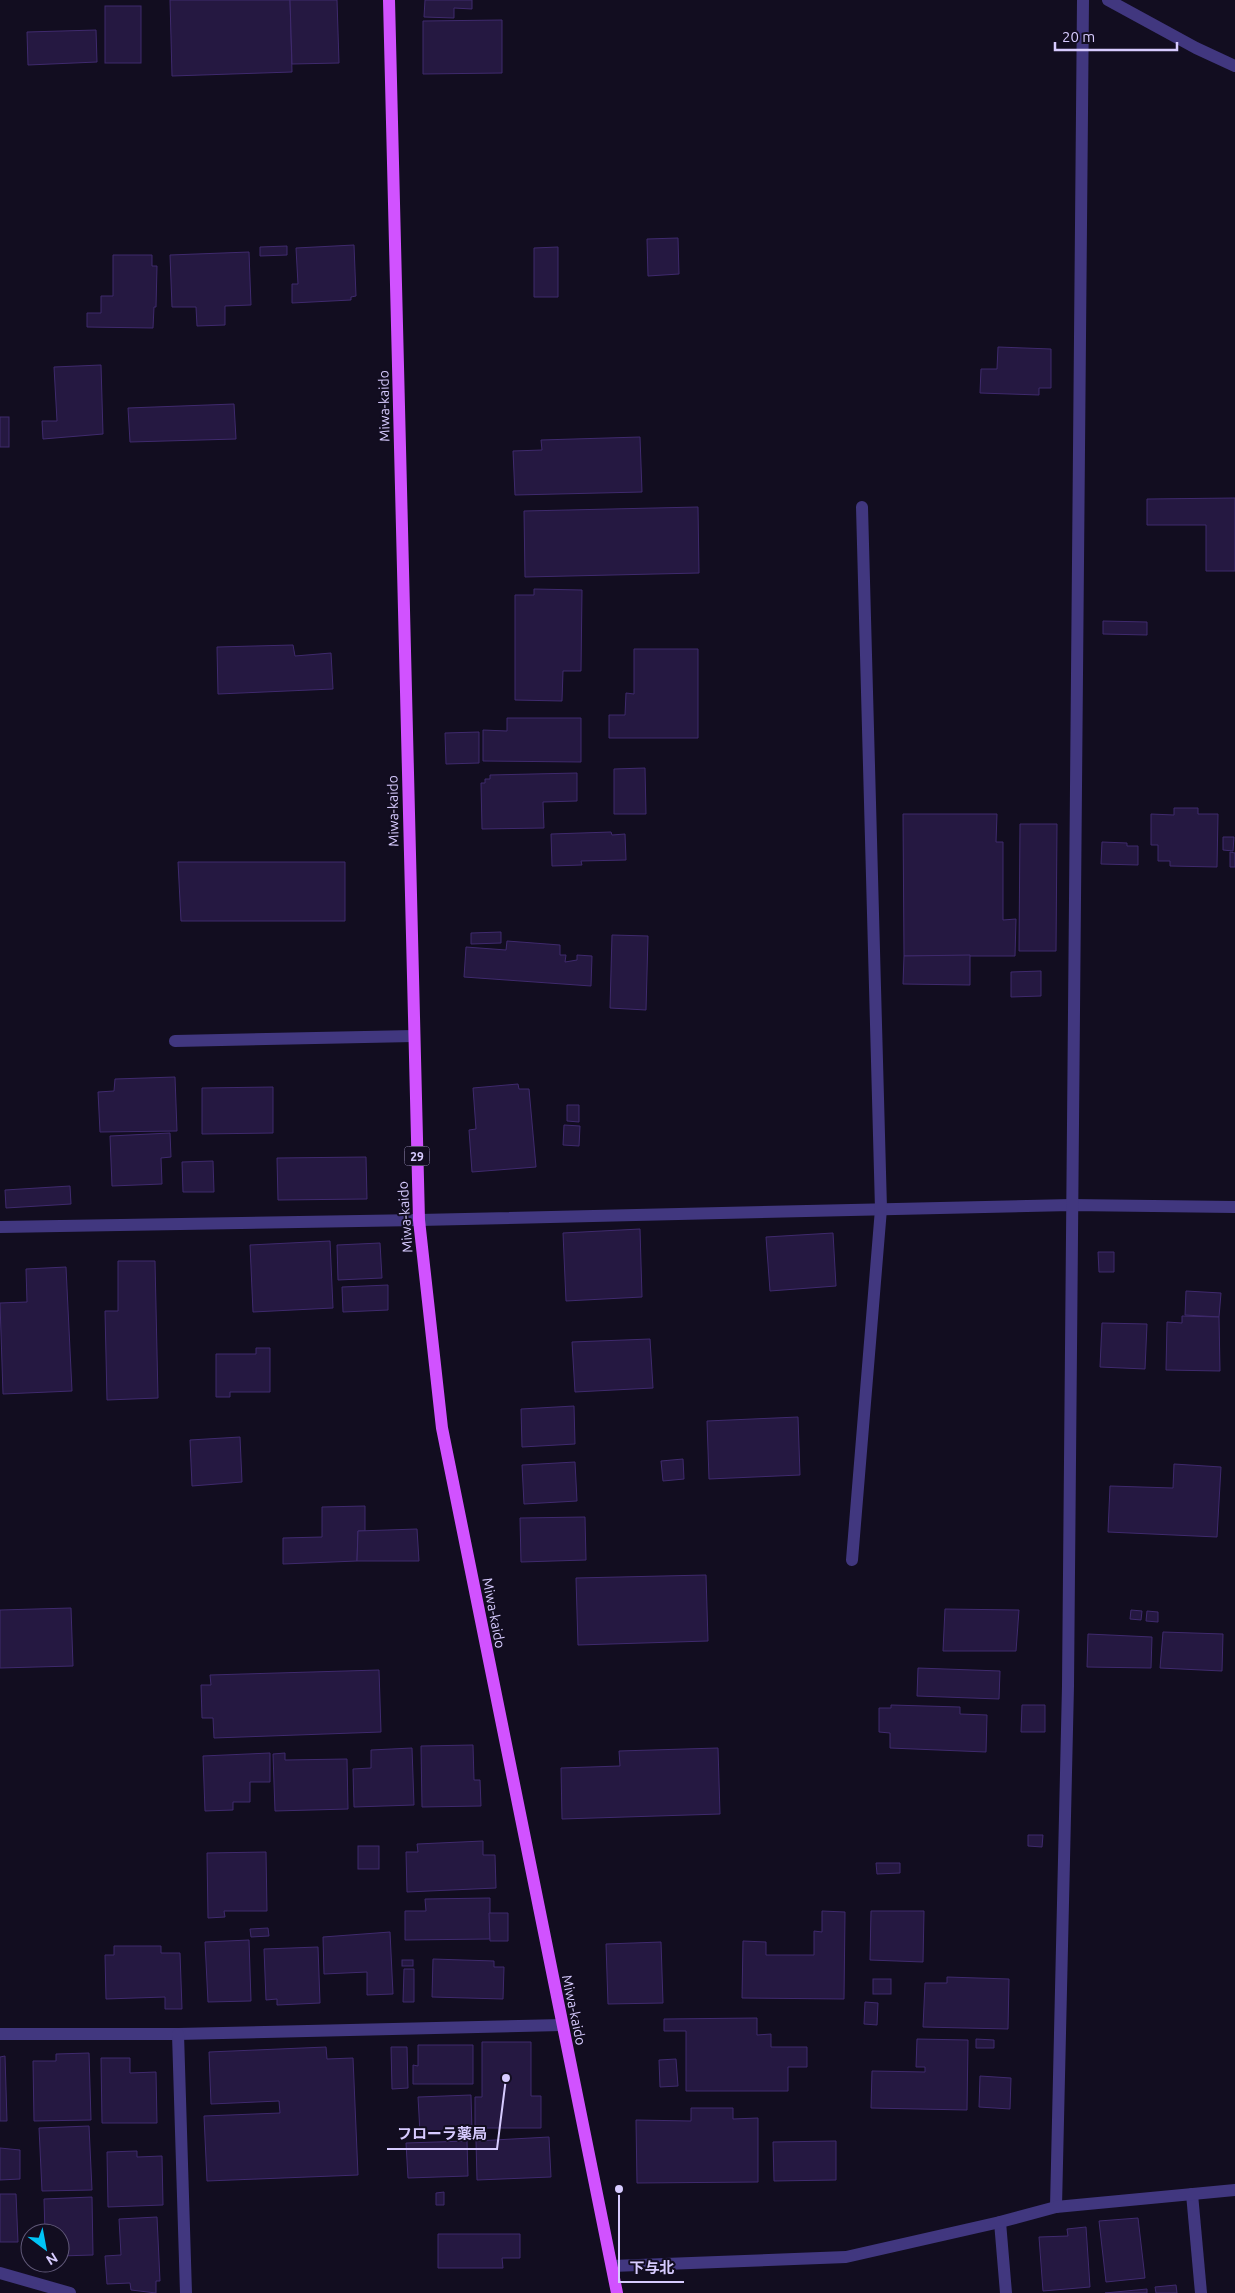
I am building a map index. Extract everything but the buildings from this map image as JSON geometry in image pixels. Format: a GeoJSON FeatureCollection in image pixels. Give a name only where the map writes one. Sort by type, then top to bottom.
{"type":"FeatureCollection","features":[{"type":"Feature","properties":{"kind":"main road","name":"Miwa-kaido"},"geometry":{"type":"LineString","coordinates":[[389,0],[419,1220],[442,1428],[617,2293]]}},
{"type":"Feature","properties":{"kind":"street"},"geometry":{"type":"LineString","coordinates":[[1056,2207],[1068,1696],[1083,0]]}},
{"type":"Feature","properties":{"kind":"street"},"geometry":{"type":"LineString","coordinates":[[1108,0],[1196,48],[1235,66]]}},
{"type":"Feature","properties":{"kind":"street"},"geometry":{"type":"LineString","coordinates":[[852,1560],[881,1209],[862,507]]}},
{"type":"Feature","properties":{"kind":"street"},"geometry":{"type":"LineString","coordinates":[[175,1040],[414,1036]]}},
{"type":"Feature","properties":{"kind":"street"},"geometry":{"type":"LineString","coordinates":[[0,1227],[419,1220],[1071,1205],[1235,1207]]}},
{"type":"Feature","properties":{"kind":"street"},"geometry":{"type":"LineString","coordinates":[[0,2034],[178,2034],[562,2025]]}},
{"type":"Feature","properties":{"kind":"street"},"geometry":{"type":"LineString","coordinates":[[178,2034],[186,2293]]}},
{"type":"Feature","properties":{"kind":"street"},"geometry":{"type":"LineString","coordinates":[[612,2266],[846,2257],[1000,2222],[1056,2207],[1235,2190]]}},
{"type":"Feature","properties":{"kind":"street"},"geometry":{"type":"LineString","coordinates":[[1192,2194],[1200,2293]]}},
{"type":"Feature","properties":{"kind":"street"},"geometry":{"type":"LineString","coordinates":[[1000,2222],[1006,2293]]}},
{"type":"Feature","properties":{"kind":"street"},"geometry":{"type":"LineString","coordinates":[[0,2273],[70,2293]]}},
{"type":"Feature","properties":{"kind":"place","name":"フローラ薬局"},"geometry":{"type":"Point","coordinates":[506,2078]}},
{"type":"Feature","properties":{"kind":"place","name":"下与北"},"geometry":{"type":"Point","coordinates":[619,2189]}}]}
